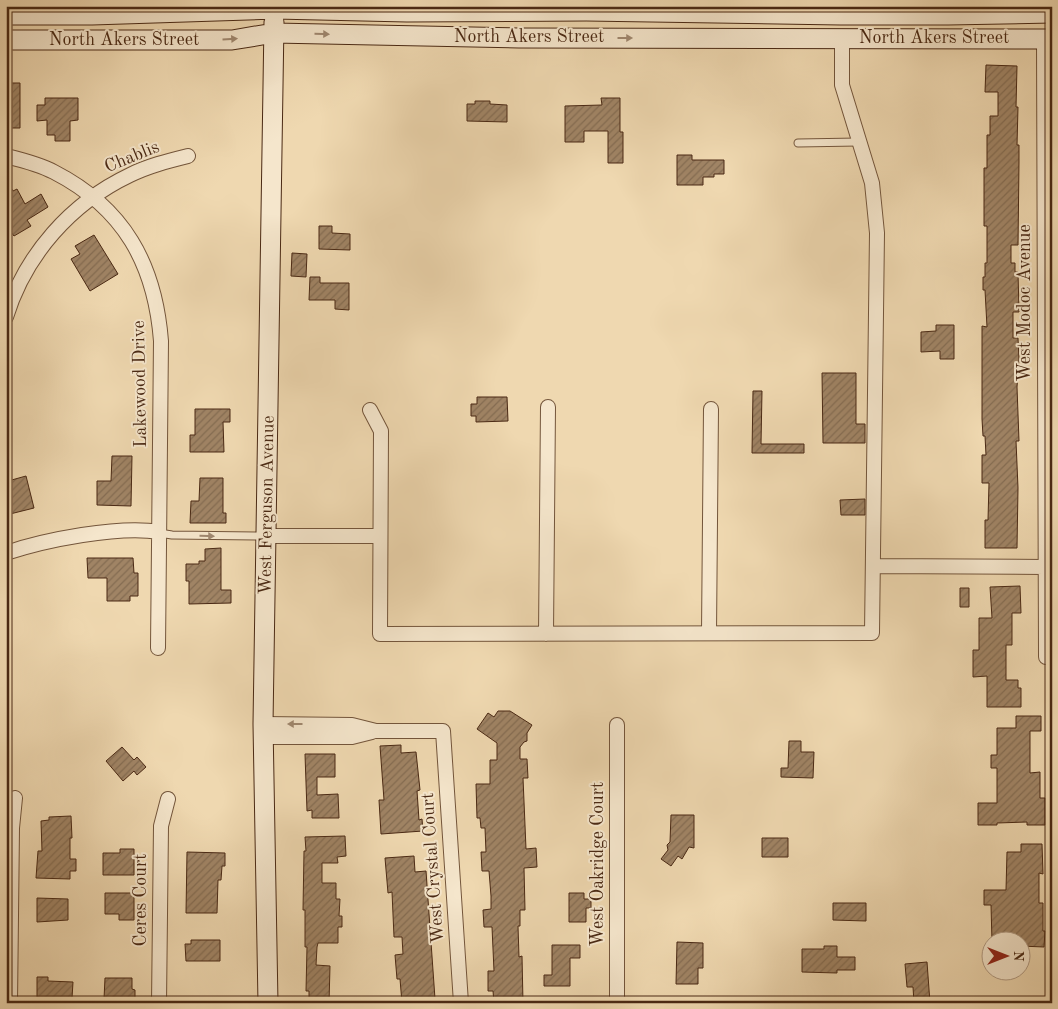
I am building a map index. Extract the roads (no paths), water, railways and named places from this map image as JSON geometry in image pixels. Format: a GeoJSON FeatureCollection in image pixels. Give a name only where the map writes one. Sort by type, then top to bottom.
{"type":"FeatureCollection","features":[{"type":"Feature","properties":{"kind":"main road","name":"North Akers Street"},"geometry":{"type":"LineString","coordinates":[[6,15],[92,15],[275,8],[407,12],[587,8],[841,11],[948,15],[1046,11]]}},
{"type":"Feature","properties":{"kind":"main road","name":"West Ferguson Avenue"},"geometry":{"type":"LineString","coordinates":[[268,1003],[264,731],[275,8]]}},
{"type":"Feature","properties":{"kind":"main road"},"geometry":{"type":"LineString","coordinates":[[519,38],[578,28],[586,22],[587,8]]}},
{"type":"Feature","properties":{"kind":"main road"},"geometry":{"type":"LineString","coordinates":[[759,38],[768,28],[827,28],[836,25],[841,11]]}},
{"type":"Feature","properties":{"kind":"main road"},"geometry":{"type":"LineString","coordinates":[[842,38],[849,29],[862,26],[928,27],[948,15]]}},
{"type":"Feature","properties":{"kind":"main road","name":"North Akers Street"},"geometry":{"type":"LineString","coordinates":[[6,40],[232,40],[274,33],[519,38],[1049,37]]}},
{"type":"Feature","properties":{"kind":"street","name":"West Modoc Avenue"},"geometry":{"type":"LineString","coordinates":[[1046,657],[1049,37]]}},
{"type":"Feature","properties":{"kind":"street"},"geometry":{"type":"LineString","coordinates":[[370,410],[381,431],[380,634],[872,633],[877,233],[872,183],[842,85],[842,38]]}},
{"type":"Feature","properties":{"kind":"street","name":"Lakewood Drive"},"geometry":{"type":"LineString","coordinates":[[6,156],[52,171],[102,204],[121,226],[136,249],[146,268],[155,293],[160,316],[161,341],[158,648]]}},
{"type":"Feature","properties":{"kind":"street","name":"Chablis"},"geometry":{"type":"LineString","coordinates":[[6,317],[16,289],[40,250],[58,226],[79,205],[130,174],[188,156]]}},
{"type":"Feature","properties":{"kind":"street"},"geometry":{"type":"LineString","coordinates":[[546,634],[548,407]]}},
{"type":"Feature","properties":{"kind":"street"},"geometry":{"type":"LineString","coordinates":[[708,633],[711,409]]}},
{"type":"Feature","properties":{"kind":"street"},"geometry":{"type":"LineString","coordinates":[[6,552],[80,536],[145,530],[158,532]]}},
{"type":"Feature","properties":{"kind":"street"},"geometry":{"type":"LineString","coordinates":[[266,536],[380,536]]}},
{"type":"Feature","properties":{"kind":"street"},"geometry":{"type":"LineString","coordinates":[[872,566],[1045,567]]}},
{"type":"Feature","properties":{"kind":"street","name":"West Crystal Court"},"geometry":{"type":"LineString","coordinates":[[264,731],[352,725],[376,731],[443,731],[461,1003]]}},
{"type":"Feature","properties":{"kind":"street","name":"West Oakridge Court"},"geometry":{"type":"LineString","coordinates":[[616,1003],[617,725]]}},
{"type":"Feature","properties":{"kind":"street"},"geometry":{"type":"LineString","coordinates":[[10,1003],[12,828],[15,798]]}},
{"type":"Feature","properties":{"kind":"street","name":"Ceres Court"},"geometry":{"type":"LineString","coordinates":[[159,1003],[161,826],[168,799]]}},
{"type":"Feature","properties":{"kind":"lane"},"geometry":{"type":"LineString","coordinates":[[798,143],[858,142]]}},
{"type":"Feature","properties":{"kind":"lane"},"geometry":{"type":"LineString","coordinates":[[158,532],[172,535],[266,536]]}}]}
